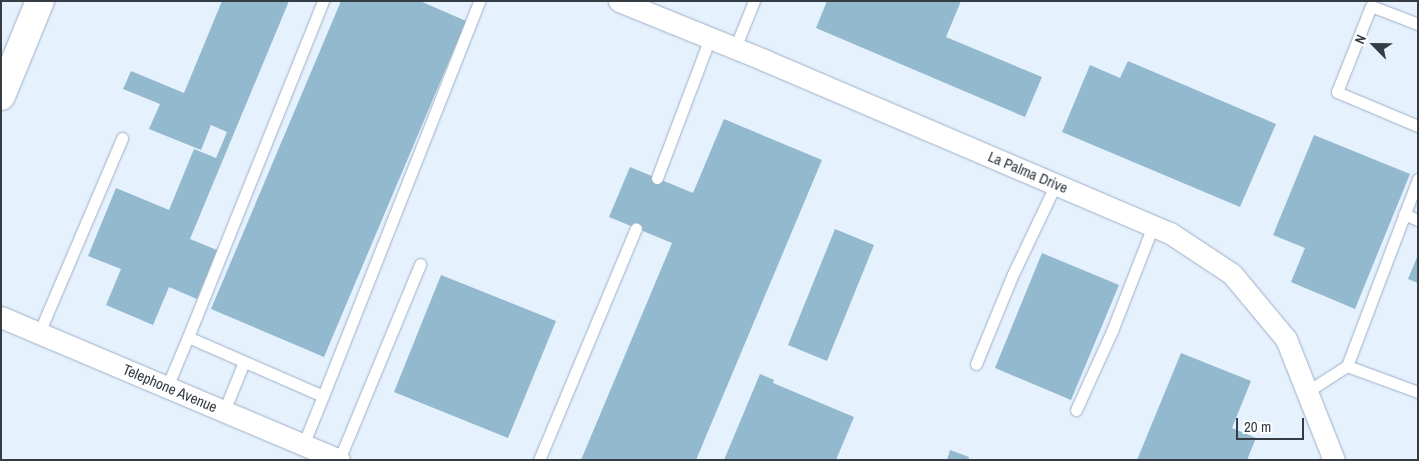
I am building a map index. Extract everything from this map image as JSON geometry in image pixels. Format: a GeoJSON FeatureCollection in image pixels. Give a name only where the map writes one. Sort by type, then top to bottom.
{"type":"FeatureCollection","features":[{"type":"Feature","properties":{"kind":"main road"},"geometry":{"type":"LineString","coordinates":[[1,96],[40,1]]}},
{"type":"Feature","properties":{"kind":"street","name":"La Palma Drive"},"geometry":{"type":"LineString","coordinates":[[619,1],[735,48],[1170,233],[1232,274],[1286,339],[1334,460]]}},
{"type":"Feature","properties":{"kind":"street","name":"Telephone Avenue"},"geometry":{"type":"LineString","coordinates":[[1,317],[333,458]]}},
{"type":"Feature","properties":{"kind":"lane"},"geometry":{"type":"LineString","coordinates":[[167,387],[323,1]]}},
{"type":"Feature","properties":{"kind":"lane"},"geometry":{"type":"LineString","coordinates":[[303,444],[479,1]]}},
{"type":"Feature","properties":{"kind":"lane"},"geometry":{"type":"LineString","coordinates":[[735,48],[754,1]]}},
{"type":"Feature","properties":{"kind":"lane"},"geometry":{"type":"LineString","coordinates":[[1418,24],[1371,6],[1337,92],[1418,126]]}},
{"type":"Feature","properties":{"kind":"lane"},"geometry":{"type":"LineString","coordinates":[[657,178],[710,38]]}},
{"type":"Feature","properties":{"kind":"lane"},"geometry":{"type":"LineString","coordinates":[[39,333],[122,138]]}},
{"type":"Feature","properties":{"kind":"lane"},"geometry":{"type":"LineString","coordinates":[[1308,391],[1347,366],[1418,179]]}},
{"type":"Feature","properties":{"kind":"lane"},"geometry":{"type":"LineString","coordinates":[[976,364],[1013,274],[1056,184]]}},
{"type":"Feature","properties":{"kind":"lane"},"geometry":{"type":"LineString","coordinates":[[1404,214],[1418,220]]}},
{"type":"Feature","properties":{"kind":"lane"},"geometry":{"type":"LineString","coordinates":[[1076,410],[1112,331],[1153,226]]}},
{"type":"Feature","properties":{"kind":"lane"},"geometry":{"type":"LineString","coordinates":[[540,460],[636,228]]}},
{"type":"Feature","properties":{"kind":"lane"},"geometry":{"type":"LineString","coordinates":[[333,458],[420,264]]}},
{"type":"Feature","properties":{"kind":"lane"},"geometry":{"type":"LineString","coordinates":[[188,337],[322,396]]}},
{"type":"Feature","properties":{"kind":"lane"},"geometry":{"type":"LineString","coordinates":[[224,411],[244,362]]}},
{"type":"Feature","properties":{"kind":"lane"},"geometry":{"type":"LineString","coordinates":[[1347,366],[1418,392]]}},
{"type":"Feature","properties":{"kind":"building"},"geometry":{"type":"Polygon","coordinates":[[[222,1],[289,1],[190,239],[217,250],[197,299],[169,287],[153,325],[106,305],[121,269],[88,256],[116,188],[169,210],[194,149],[216,158],[227,132],[211,125],[201,150],[149,129],[160,104],[123,89],[131,71],[184,93],[222,1]]]}},
{"type":"Feature","properties":{"kind":"building"},"geometry":{"type":"Polygon","coordinates":[[[341,1],[420,1],[466,21],[324,357],[211,309],[341,1]]]}},
{"type":"Feature","properties":{"kind":"building"},"geometry":{"type":"Polygon","coordinates":[[[827,1],[961,1],[946,37],[1042,77],[1025,117],[816,28],[827,1]]]}},
{"type":"Feature","properties":{"kind":"building"},"geometry":{"type":"Polygon","coordinates":[[[1128,61],[1276,124],[1240,207],[1062,132],[1090,65],[1120,78],[1128,61]]]}},
{"type":"Feature","properties":{"kind":"building"},"geometry":{"type":"Polygon","coordinates":[[[724,119],[822,160],[696,460],[581,460],[672,243],[609,217],[630,167],[693,193],[724,119]]]}},
{"type":"Feature","properties":{"kind":"building"},"geometry":{"type":"Polygon","coordinates":[[[1314,135],[1410,174],[1355,309],[1291,282],[1305,248],[1273,235],[1314,135]]]}},
{"type":"Feature","properties":{"kind":"building"},"geometry":{"type":"Polygon","coordinates":[[[835,229],[874,245],[827,361],[788,345],[835,229]]]}},
{"type":"Feature","properties":{"kind":"building"},"geometry":{"type":"Polygon","coordinates":[[[1042,253],[1119,285],[1071,400],[995,368],[1042,253]]]}},
{"type":"Feature","properties":{"kind":"building"},"geometry":{"type":"Polygon","coordinates":[[[1418,255],[1418,283],[1408,279],[1418,255]]]}},
{"type":"Feature","properties":{"kind":"building"},"geometry":{"type":"Polygon","coordinates":[[[441,275],[556,321],[508,438],[394,392],[441,275]]]}},
{"type":"Feature","properties":{"kind":"building"},"geometry":{"type":"Polygon","coordinates":[[[1181,353],[1251,381],[1232,428],[1256,438],[1247,460],[1137,460],[1181,353]]]}},
{"type":"Feature","properties":{"kind":"building"},"geometry":{"type":"Polygon","coordinates":[[[760,374],[774,380],[773,383],[854,417],[836,460],[724,460],[760,374]]]}},
{"type":"Feature","properties":{"kind":"building"},"geometry":{"type":"Polygon","coordinates":[[[950,450],[969,457],[968,460],[947,460],[950,450]]]}}]}
